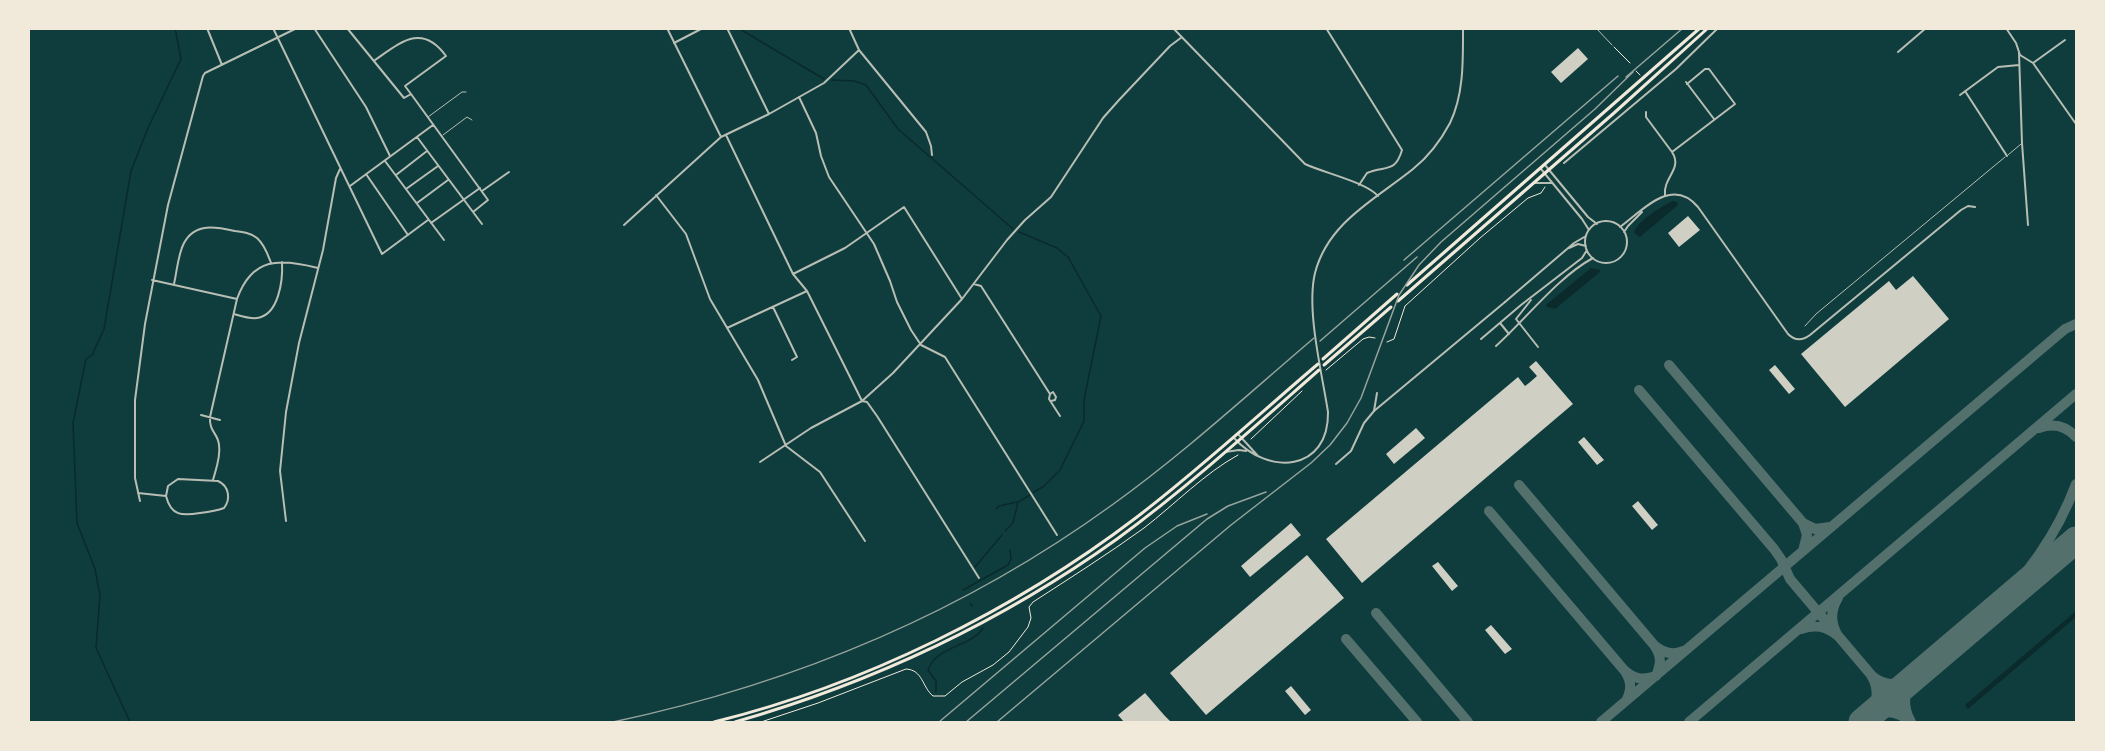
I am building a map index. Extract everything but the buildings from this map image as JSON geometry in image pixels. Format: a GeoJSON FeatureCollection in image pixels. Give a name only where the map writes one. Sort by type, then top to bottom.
{"type":"FeatureCollection","features":[{"type":"Feature","properties":{"kind":"main road"},"geometry":{"type":"LineString","coordinates":[[1407,285],[1700,28]]}},
{"type":"Feature","properties":{"kind":"main road"},"geometry":{"type":"LineString","coordinates":[[1398,301],[1545,174],[1707,28]]}},
{"type":"Feature","properties":{"kind":"main road"},"geometry":{"type":"LineString","coordinates":[[1323,359],[1397,294]]}},
{"type":"Feature","properties":{"kind":"main road"},"geometry":{"type":"LineString","coordinates":[[1324,365],[1391,307]]}},
{"type":"Feature","properties":{"kind":"main road"},"geometry":{"type":"LineString","coordinates":[[714,723],[814,691],[882,664],[971,622],[1045,580],[1136,518],[1318,364]]}},
{"type":"Feature","properties":{"kind":"main road"},"geometry":{"type":"LineString","coordinates":[[735,723],[825,693],[885,669],[990,618],[1049,584],[1145,518],[1226,452],[1319,370]]}},
{"type":"Feature","properties":{"kind":"street"},"geometry":{"type":"LineString","coordinates":[[207,28],[222,65]]}},
{"type":"Feature","properties":{"kind":"street"},"geometry":{"type":"LineString","coordinates":[[273,28],[382,254],[408,235],[509,172]]}},
{"type":"Feature","properties":{"kind":"street"},"geometry":{"type":"LineString","coordinates":[[140,501],[135,478],[135,400],[152,280],[168,205],[203,76],[297,28]]}},
{"type":"Feature","properties":{"kind":"street"},"geometry":{"type":"LineString","coordinates":[[314,28],[366,107],[390,156]]}},
{"type":"Feature","properties":{"kind":"street"},"geometry":{"type":"LineString","coordinates":[[347,28],[404,98],[411,94]]}},
{"type":"Feature","properties":{"kind":"street"},"geometry":{"type":"LineString","coordinates":[[350,32],[355,28]]}},
{"type":"Feature","properties":{"kind":"street"},"geometry":{"type":"LineString","coordinates":[[667,28],[721,137]]}},
{"type":"Feature","properties":{"kind":"street"},"geometry":{"type":"LineString","coordinates":[[674,43],[703,28]]}},
{"type":"Feature","properties":{"kind":"street"},"geometry":{"type":"LineString","coordinates":[[727,28],[770,114]]}},
{"type":"Feature","properties":{"kind":"street"},"geometry":{"type":"LineString","coordinates":[[849,28],[859,50],[926,132],[932,155]]}},
{"type":"Feature","properties":{"kind":"street"},"geometry":{"type":"LineString","coordinates":[[1173,28],[1305,164],[1373,190],[1378,196]]}},
{"type":"Feature","properties":{"kind":"street"},"geometry":{"type":"LineString","coordinates":[[1326,28],[1402,150],[1395,165],[1367,173],[1359,184]]}},
{"type":"Feature","properties":{"kind":"street"},"geometry":{"type":"LineString","coordinates":[[1233,437],[1247,451],[1260,458],[1271,462],[1289,463],[1306,457],[1319,446],[1323,439],[1328,422],[1312,294],[1315,273],[1324,250],[1343,224],[1415,167],[1436,145],[1450,121],[1459,96],[1463,66],[1463,28]]}},
{"type":"Feature","properties":{"kind":"street"},"geometry":{"type":"LineString","coordinates":[[1564,163],[1661,82],[1718,28]]}},
{"type":"Feature","properties":{"kind":"street"},"geometry":{"type":"LineString","coordinates":[[1898,52],[1926,28]]}},
{"type":"Feature","properties":{"kind":"street"},"geometry":{"type":"LineString","coordinates":[[2006,28],[2019,52],[2028,225]]}},
{"type":"Feature","properties":{"kind":"street"},"geometry":{"type":"LineString","coordinates":[[760,462],[812,428],[862,401],[894,373],[962,299],[1007,240],[1051,197],[1103,118],[1170,46],[1182,37]]}},
{"type":"Feature","properties":{"kind":"street"},"geometry":{"type":"LineString","coordinates":[[374,61],[402,42],[414,38],[423,38],[434,43],[446,56],[405,86],[489,200],[472,212]]}},
{"type":"Feature","properties":{"kind":"street"},"geometry":{"type":"LineString","coordinates":[[2033,63],[2065,40]]}},
{"type":"Feature","properties":{"kind":"street"},"geometry":{"type":"LineString","coordinates":[[624,225],[721,137],[770,114],[824,83],[859,50]]}},
{"type":"Feature","properties":{"kind":"street"},"geometry":{"type":"LineString","coordinates":[[2019,52],[2033,63],[2076,123]]}},
{"type":"Feature","properties":{"kind":"street"},"geometry":{"type":"LineString","coordinates":[[1960,95],[1998,67],[2019,65]]}},
{"type":"Feature","properties":{"kind":"street"},"geometry":{"type":"LineString","coordinates":[[1672,152],[1714,119],[1735,106],[1735,102],[1707,68],[1686,83],[1714,119]]}},
{"type":"Feature","properties":{"kind":"street"},"geometry":{"type":"LineString","coordinates":[[1965,91],[2007,156]]}},
{"type":"Feature","properties":{"kind":"street"},"geometry":{"type":"LineString","coordinates":[[799,97],[816,133],[829,177],[867,232],[880,256],[903,315],[921,345],[945,357],[1057,535]]}},
{"type":"Feature","properties":{"kind":"street"},"geometry":{"type":"LineString","coordinates":[[1646,112],[1646,117],[1672,152],[1677,163],[1666,182],[1665,195]]}},
{"type":"Feature","properties":{"kind":"street"},"geometry":{"type":"LineString","coordinates":[[350,186],[433,125]]}},
{"type":"Feature","properties":{"kind":"street"},"geometry":{"type":"LineString","coordinates":[[726,135],[793,274],[807,291],[862,401],[867,402],[877,416],[979,578]]}},
{"type":"Feature","properties":{"kind":"street"},"geometry":{"type":"LineString","coordinates":[[417,137],[482,224]]}},
{"type":"Feature","properties":{"kind":"street"},"geometry":{"type":"LineString","coordinates":[[396,175],[427,151]]}},
{"type":"Feature","properties":{"kind":"street"},"geometry":{"type":"LineString","coordinates":[[385,161],[444,240]]}},
{"type":"Feature","properties":{"kind":"street"},"geometry":{"type":"LineString","coordinates":[[1545,165],[1588,217],[1597,224]]}},
{"type":"Feature","properties":{"kind":"street"},"geometry":{"type":"LineString","coordinates":[[406,189],[438,166]]}},
{"type":"Feature","properties":{"kind":"street"},"geometry":{"type":"LineString","coordinates":[[1540,168],[1589,230]]}},
{"type":"Feature","properties":{"kind":"street"},"geometry":{"type":"LineString","coordinates":[[286,520],[280,471],[286,412],[299,343],[323,250],[336,178],[340,169]]}},
{"type":"Feature","properties":{"kind":"street"},"geometry":{"type":"LineString","coordinates":[[366,174],[408,235]]}},
{"type":"Feature","properties":{"kind":"street"},"geometry":{"type":"LineString","coordinates":[[417,204],[448,180]]}},
{"type":"Feature","properties":{"kind":"street"},"geometry":{"type":"LineString","coordinates":[[1534,183],[1552,183]]}},
{"type":"Feature","properties":{"kind":"street"},"geometry":{"type":"LineString","coordinates":[[656,195],[686,234],[710,298],[758,380],[786,446],[820,472],[865,541]]}},
{"type":"Feature","properties":{"kind":"street"},"geometry":{"type":"LineString","coordinates":[[1620,227],[1665,195],[1684,195],[1694,202],[1788,334],[1801,340],[1961,210],[1968,206],[1975,207]]}},
{"type":"Feature","properties":{"kind":"street"},"geometry":{"type":"LineString","coordinates":[[1624,233],[1628,226],[1651,204]]}},
{"type":"Feature","properties":{"kind":"street"},"geometry":{"type":"LineString","coordinates":[[793,274],[844,248],[904,207],[962,299]]}},
{"type":"Feature","properties":{"kind":"street"},"geometry":{"type":"LineString","coordinates":[[1482,339],[1582,258],[1586,248],[1586,237],[1589,230],[1597,224],[1607,222],[1620,227],[1624,233],[1626,246],[1619,258],[1606,263],[1593,258],[1586,248],[1578,244],[1567,250]]}},
{"type":"Feature","properties":{"kind":"street"},"geometry":{"type":"LineString","coordinates":[[174,284],[184,243],[197,230],[205,227],[214,226],[248,233],[261,243],[271,263]]}},
{"type":"Feature","properties":{"kind":"street"},"geometry":{"type":"LineString","coordinates":[[1336,464],[1351,451],[1364,423],[1374,411],[1574,243],[1586,237]]}},
{"type":"Feature","properties":{"kind":"street"},"geometry":{"type":"LineString","coordinates":[[1496,346],[1546,296],[1593,258]]}},
{"type":"Feature","properties":{"kind":"street"},"geometry":{"type":"LineString","coordinates":[[213,480],[220,448],[219,441],[209,426],[210,417],[241,287],[259,268],[271,263],[291,261],[318,267]]}},
{"type":"Feature","properties":{"kind":"street"},"geometry":{"type":"LineString","coordinates":[[234,314],[257,318],[267,314],[274,306],[280,285],[282,262]]}},
{"type":"Feature","properties":{"kind":"street"},"geometry":{"type":"LineString","coordinates":[[152,280],[237,299]]}},
{"type":"Feature","properties":{"kind":"street"},"geometry":{"type":"LineString","coordinates":[[974,284],[981,286],[1050,394],[1051,401],[1060,416]]}},
{"type":"Feature","properties":{"kind":"street"},"geometry":{"type":"LineString","coordinates":[[727,328],[807,291]]}},
{"type":"Feature","properties":{"kind":"street"},"geometry":{"type":"LineString","coordinates":[[1533,297],[1516,319],[1538,347]]}},
{"type":"Feature","properties":{"kind":"street"},"geometry":{"type":"LineString","coordinates":[[773,307],[797,357]]}},
{"type":"Feature","properties":{"kind":"street"},"geometry":{"type":"LineString","coordinates":[[1500,323],[1509,334]]}},
{"type":"Feature","properties":{"kind":"street"},"geometry":{"type":"LineString","coordinates":[[792,360],[801,355]]}},
{"type":"Feature","properties":{"kind":"street"},"geometry":{"type":"LineString","coordinates":[[1050,394],[1053,392],[1056,398],[1051,401]]}},
{"type":"Feature","properties":{"kind":"street"},"geometry":{"type":"LineString","coordinates":[[1374,411],[1377,393]]}},
{"type":"Feature","properties":{"kind":"street"},"geometry":{"type":"LineString","coordinates":[[201,415],[220,420]]}},
{"type":"Feature","properties":{"kind":"street"},"geometry":{"type":"LineString","coordinates":[[1237,433],[1260,458]]}},
{"type":"Feature","properties":{"kind":"street"},"geometry":{"type":"LineString","coordinates":[[1226,452],[1247,451]]}},
{"type":"Feature","properties":{"kind":"street"},"geometry":{"type":"LineString","coordinates":[[178,479],[213,480],[224,484],[228,490],[227,504],[220,510],[184,515],[178,515],[171,509],[166,496],[168,486],[178,479]]}},
{"type":"Feature","properties":{"kind":"street"},"geometry":{"type":"LineString","coordinates":[[138,493],[166,496]]}},
{"type":"Feature","properties":{"kind":"lane"},"geometry":{"type":"LineString","coordinates":[[1596,28],[1612,45]]}},
{"type":"Feature","properties":{"kind":"lane"},"geometry":{"type":"LineString","coordinates":[[428,117],[462,92],[466,92]]}},
{"type":"Feature","properties":{"kind":"lane"},"geometry":{"type":"LineString","coordinates":[[442,136],[467,117],[472,120]]}},
{"type":"Feature","properties":{"kind":"lane"},"geometry":{"type":"LineString","coordinates":[[1805,326],[1816,314],[2022,143]]}},
{"type":"Feature","properties":{"kind":"path"},"geometry":{"type":"LineString","coordinates":[[1612,45],[1630,63]]}},
{"type":"Feature","properties":{"kind":"path"},"geometry":{"type":"LineString","coordinates":[[1636,71],[1642,78]]}},
{"type":"Feature","properties":{"kind":"path"},"geometry":{"type":"LineString","coordinates":[[1387,342],[1394,339],[1405,306],[1528,198],[1541,193],[1545,182]]}},
{"type":"Feature","properties":{"kind":"path"},"geometry":{"type":"LineString","coordinates":[[1325,371],[1363,339],[1369,336],[1375,338]]}},
{"type":"Feature","properties":{"kind":"path"},"geometry":{"type":"LineString","coordinates":[[1246,443],[1305,388]]}},
{"type":"Feature","properties":{"kind":"path"},"geometry":{"type":"LineString","coordinates":[[761,723],[906,669],[920,675],[933,696],[945,696],[962,682],[993,665],[1009,652],[1028,627],[1031,618],[1029,607],[1033,602],[1143,528],[1222,464],[1238,456],[1239,450]]}},
{"type":"Feature","properties":{"kind":"water"},"geometry":{"type":"Polygon","coordinates":[[[1673,201],[1678,205],[1640,237],[1634,233],[1644,219],[1673,201]]]}},
{"type":"Feature","properties":{"kind":"water"},"geometry":{"type":"Polygon","coordinates":[[[1591,268],[1600,270],[1600,272],[1555,309],[1547,307],[1546,305],[1591,268]]]}},
{"type":"Feature","properties":{"kind":"water"},"geometry":{"type":"Polygon","coordinates":[[[2076,611],[2076,617],[1968,709],[1965,705],[2076,611]]]}},
{"type":"Feature","properties":{"kind":"waterway"},"geometry":{"type":"LineString","coordinates":[[130,722],[96,648],[100,595],[95,569],[77,523],[73,423],[86,359],[92,355],[104,329],[131,171],[148,128],[181,59],[175,28]]}},
{"type":"Feature","properties":{"kind":"waterway"},"geometry":{"type":"LineString","coordinates":[[738,28],[824,79]]}},
{"type":"Feature","properties":{"kind":"waterway"},"geometry":{"type":"LineString","coordinates":[[832,80],[854,81],[866,85],[898,129],[1013,229]]}},
{"type":"Feature","properties":{"kind":"waterway"},"geometry":{"type":"LineString","coordinates":[[1019,232],[1057,248],[1068,257],[1101,316],[1084,400],[1084,421],[1060,470],[1044,486],[1034,492]]}},
{"type":"Feature","properties":{"kind":"waterway"},"geometry":{"type":"LineString","coordinates":[[1005,531],[1013,523],[1018,502],[1030,495]]}},
{"type":"Feature","properties":{"kind":"waterway"},"geometry":{"type":"LineString","coordinates":[[996,509],[999,506],[1017,502]]}},
{"type":"Feature","properties":{"kind":"waterway"},"geometry":{"type":"LineString","coordinates":[[975,567],[1002,535]]}},
{"type":"Feature","properties":{"kind":"waterway"},"geometry":{"type":"LineString","coordinates":[[963,590],[1008,565],[1011,559],[1010,550]]}},
{"type":"Feature","properties":{"kind":"waterway"},"geometry":{"type":"LineString","coordinates":[[936,692],[936,681],[928,670],[932,662],[946,651],[978,634],[983,628]]}},
{"type":"Feature","properties":{"kind":"taxiway"},"geometry":{"type":"LineString","coordinates":[[1601,722],[2065,329],[2076,324]]}},
{"type":"Feature","properties":{"kind":"taxiway"},"geometry":{"type":"LineString","coordinates":[[1669,365],[1803,523]]}},
{"type":"Feature","properties":{"kind":"taxiway"},"geometry":{"type":"LineString","coordinates":[[1639,390],[1774,549],[1790,579],[1911,722]]}},
{"type":"Feature","properties":{"kind":"taxiway"},"geometry":{"type":"LineString","coordinates":[[1689,722],[2076,394]]}},
{"type":"Feature","properties":{"kind":"taxiway"},"geometry":{"type":"LineString","coordinates":[[2039,428],[2059,426],[2076,437]]}},
{"type":"Feature","properties":{"kind":"taxiway"},"geometry":{"type":"LineString","coordinates":[[1982,620],[2012,590],[2037,558],[2059,523],[2076,484]]}},
{"type":"Feature","properties":{"kind":"taxiway"},"geometry":{"type":"LineString","coordinates":[[1519,485],[1654,645]]}},
{"type":"Feature","properties":{"kind":"taxiway"},"geometry":{"type":"LineString","coordinates":[[1489,511],[1624,670]]}},
{"type":"Feature","properties":{"kind":"taxiway"},"geometry":{"type":"LineString","coordinates":[[1803,551],[1807,535],[1803,523],[1815,529],[1830,527]]}},
{"type":"Feature","properties":{"kind":"taxiway"},"geometry":{"type":"LineString","coordinates":[[1801,629],[1820,627],[1838,636],[1832,617],[1838,598]]}},
{"type":"Feature","properties":{"kind":"taxiway"},"geometry":{"type":"LineString","coordinates":[[1376,613],[1468,722]]}},
{"type":"Feature","properties":{"kind":"taxiway"},"geometry":{"type":"LineString","coordinates":[[1346,639],[1417,722]]}},
{"type":"Feature","properties":{"kind":"taxiway"},"geometry":{"type":"LineString","coordinates":[[1627,699],[1630,684],[1624,670],[1639,678],[1656,676],[1660,660],[1654,645],[1668,653],[1683,651]]}},
{"type":"Feature","properties":{"kind":"taxiway"},"geometry":{"type":"LineString","coordinates":[[1862,722],[1876,700],[1876,688],[1871,675],[1883,682],[1895,684],[1907,681],[1919,674]]}},
{"type":"Feature","properties":{"kind":"taxiway"},"geometry":{"type":"LineString","coordinates":[[1867,719],[1889,712],[1900,715],[1911,722],[1906,710],[1905,699],[1908,688],[1915,678]]}},
{"type":"Feature","properties":{"kind":"runway"},"geometry":{"type":"LineString","coordinates":[[1862,722],[2076,540]]}},
{"type":"Feature","properties":{"kind":"railway"},"geometry":{"type":"LineString","coordinates":[[1626,77],[1683,28]]}},
{"type":"Feature","properties":{"kind":"railway"},"geometry":{"type":"LineString","coordinates":[[997,722],[1231,525],[1311,463],[1330,445],[1347,423],[1361,398],[1399,295],[1419,265],[1441,242],[1595,109],[1633,72]]}},
{"type":"Feature","properties":{"kind":"railway"},"geometry":{"type":"LineString","coordinates":[[1404,260],[1618,76]]}},
{"type":"Feature","properties":{"kind":"railway"},"geometry":{"type":"LineString","coordinates":[[1320,341],[1417,257]]}},
{"type":"Feature","properties":{"kind":"railway"},"geometry":{"type":"LineString","coordinates":[[613,722],[746,687],[810,665],[874,640],[996,579],[1055,544],[1138,486],[1314,338]]}},
{"type":"Feature","properties":{"kind":"railway"},"geometry":{"type":"LineString","coordinates":[[966,722],[1207,519],[1228,506],[1266,492]]}},
{"type":"Feature","properties":{"kind":"railway"},"geometry":{"type":"LineString","coordinates":[[939,722],[1145,548],[1177,526],[1207,514]]}}]}
